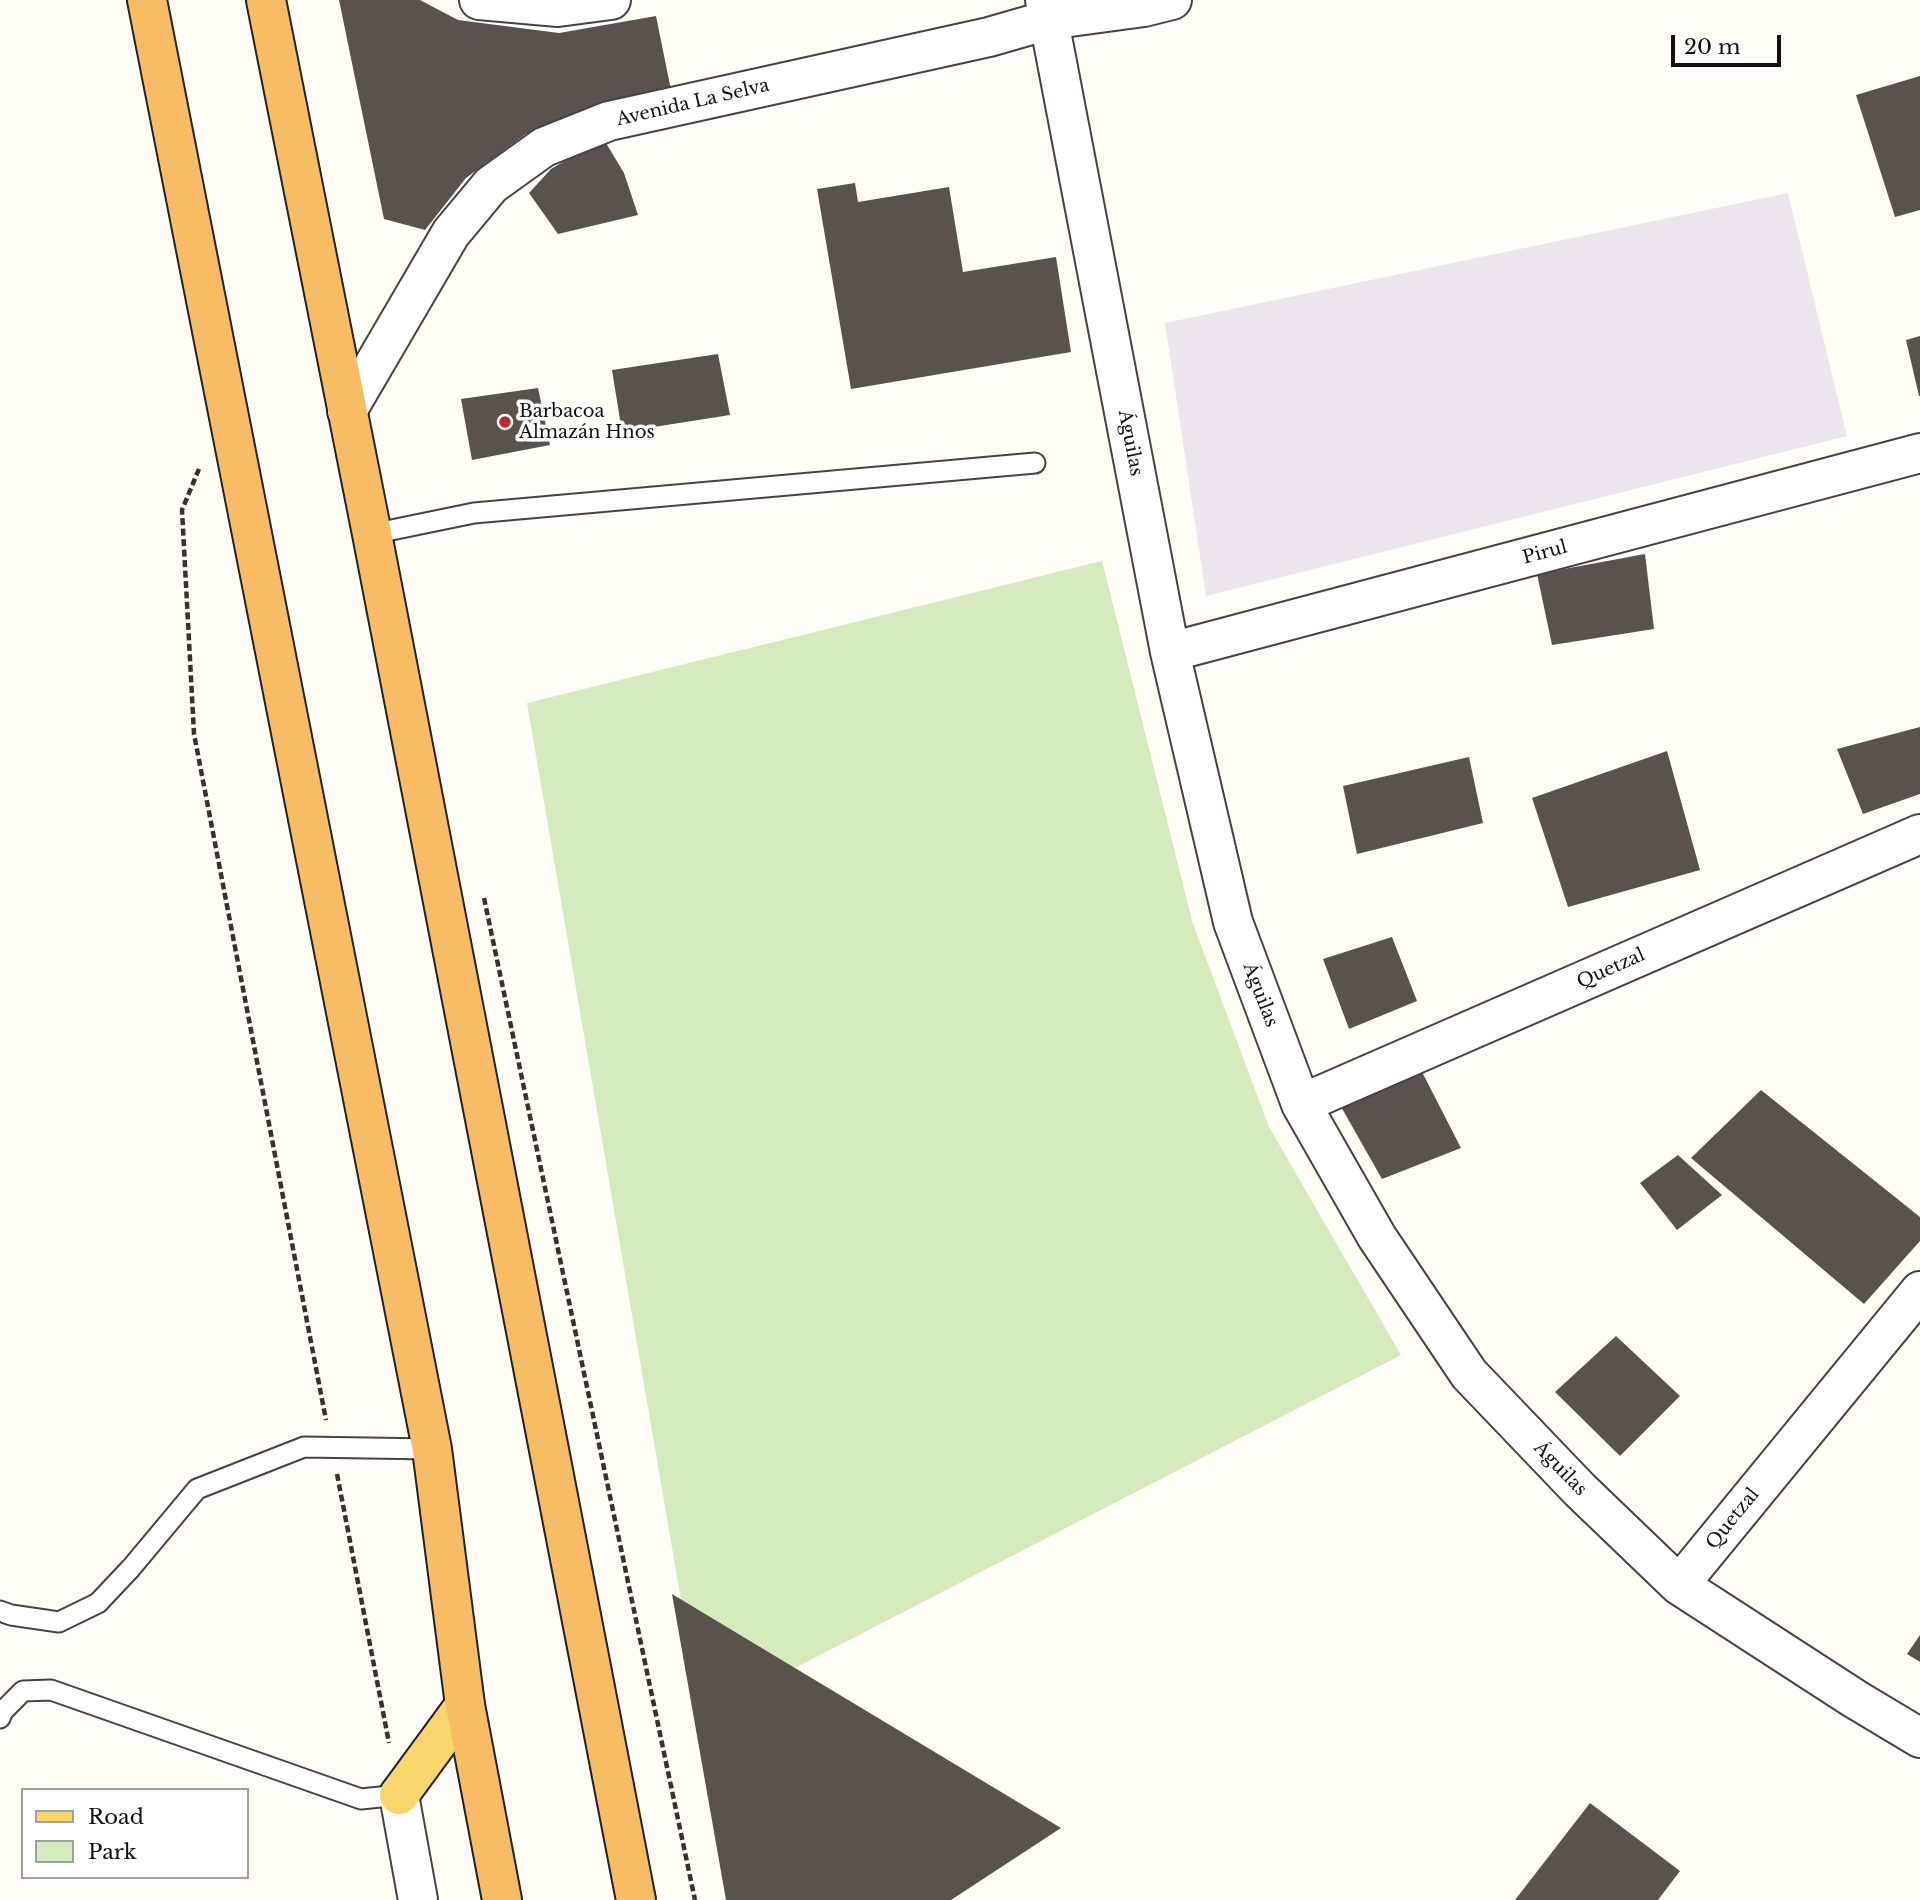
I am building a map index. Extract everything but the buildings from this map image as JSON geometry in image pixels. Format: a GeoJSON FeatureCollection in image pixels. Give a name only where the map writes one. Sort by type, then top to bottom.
{"type":"FeatureCollection","features":[{"type":"Feature","properties":{"kind":"highway"},"geometry":{"type":"LineString","coordinates":[[147,0],[432,1449],[465,1705],[502,1900]]}},
{"type":"Feature","properties":{"kind":"highway"},"geometry":{"type":"LineString","coordinates":[[266,0],[636,1900]]}},
{"type":"Feature","properties":{"kind":"main road"},"geometry":{"type":"LineString","coordinates":[[399,1795],[465,1705]]}},
{"type":"Feature","properties":{"kind":"street"},"geometry":{"type":"LineString","coordinates":[[479,0],[558,7],[611,0]]}},
{"type":"Feature","properties":{"kind":"street","name":"Avenida La Selva"},"geometry":{"type":"LineString","coordinates":[[347,411],[451,233],[491,185],[544,147],[609,121],[989,37],[1047,10],[1144,6],[1172,0]]}},
{"type":"Feature","properties":{"kind":"street","name":"Águilas"},"geometry":{"type":"LineString","coordinates":[[1047,10],[1170,652],[1233,922],[1301,1104],[1377,1237],[1469,1374],[1580,1490],[1679,1585],[1920,1738]]}},
{"type":"Feature","properties":{"kind":"street","name":"Pirul"},"geometry":{"type":"LineString","coordinates":[[1170,652],[1920,453]]}},
{"type":"Feature","properties":{"kind":"street","name":"Quetzal"},"geometry":{"type":"LineString","coordinates":[[1301,1104],[1920,834]]}},
{"type":"Feature","properties":{"kind":"street","name":"Quetzal"},"geometry":{"type":"LineString","coordinates":[[1679,1585],[1920,1291]]}},
{"type":"Feature","properties":{"kind":"street"},"geometry":{"type":"LineString","coordinates":[[399,1795],[418,1900]]}},
{"type":"Feature","properties":{"kind":"lane"},"geometry":{"type":"LineString","coordinates":[[372,534],[474,513],[1035,463]]}},
{"type":"Feature","properties":{"kind":"lane"},"geometry":{"type":"LineString","coordinates":[[0,1611],[58,1622],[98,1603],[131,1569],[197,1489],[304,1447],[432,1449]]}},
{"type":"Feature","properties":{"kind":"lane"},"geometry":{"type":"LineString","coordinates":[[0,1718],[3,1711],[23,1691],[51,1690],[361,1799],[399,1795]]}},
{"type":"Feature","properties":{"kind":"path"},"geometry":{"type":"LineString","coordinates":[[202,463],[182,510],[194,734],[399,1795]]}},
{"type":"Feature","properties":{"kind":"path"},"geometry":{"type":"LineString","coordinates":[[483,894],[695,1900]]}},
{"type":"Feature","properties":{"kind":"shaded area"},"geometry":{"type":"Polygon","coordinates":[[[1788,193],[1847,436],[1206,596],[1165,323],[1788,193]]]}},
{"type":"Feature","properties":{"kind":"green space"},"geometry":{"type":"Polygon","coordinates":[[[1102,561],[1192,921],[1269,1127],[1401,1355],[795,1668],[681,1600],[527,703],[1102,561]]]}},
{"type":"Feature","properties":{"kind":"place","name":"Barbacoa Almazán Hnos"},"geometry":{"type":"Point","coordinates":[505,422]}}]}
